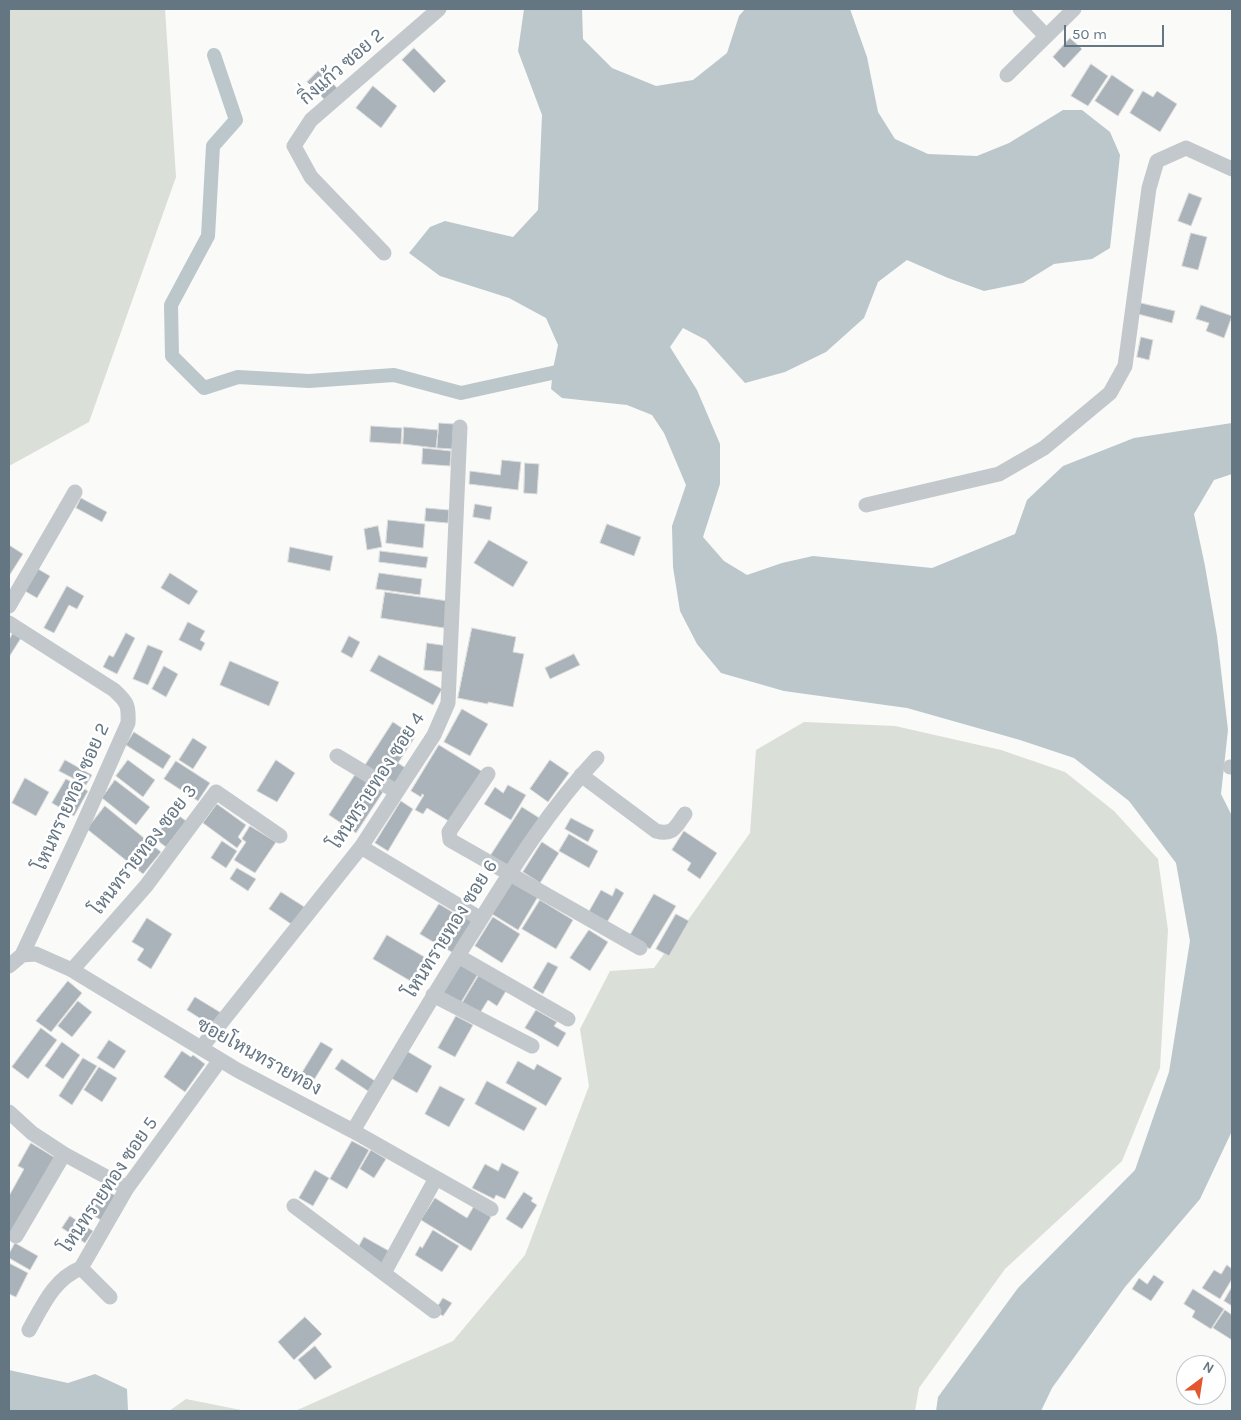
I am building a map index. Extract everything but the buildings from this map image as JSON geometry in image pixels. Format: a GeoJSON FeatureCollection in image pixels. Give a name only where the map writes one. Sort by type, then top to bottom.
{"type":"FeatureCollection","features":[{"type":"Feature","properties":{"kind":"street","name":"กิ่งแก้ว ซอย 2"},"geometry":{"type":"LineString","coordinates":[[384,253],[311,178],[294,146],[311,120],[439,9]]}},
{"type":"Feature","properties":{"kind":"street"},"geometry":{"type":"LineString","coordinates":[[1020,9],[1046,36]]}},
{"type":"Feature","properties":{"kind":"street"},"geometry":{"type":"LineString","coordinates":[[1007,75],[1074,9]]}},
{"type":"Feature","properties":{"kind":"street"},"geometry":{"type":"LineString","coordinates":[[866,505],[999,474],[1044,448],[1110,393],[1125,366],[1149,188],[1157,160],[1186,148],[1232,169]]}},
{"type":"Feature","properties":{"kind":"street","name":"โหนทรายทอง ซอย 4"},"geometry":{"type":"LineString","coordinates":[[201,1048],[361,847],[434,734],[448,703],[460,427]]}},
{"type":"Feature","properties":{"kind":"street"},"geometry":{"type":"LineString","coordinates":[[9,606],[75,492]]}},
{"type":"Feature","properties":{"kind":"street","name":"โหนทรายทอง ซอย 2"},"geometry":{"type":"LineString","coordinates":[[9,623],[114,690],[124,700],[129,709],[128,723],[22,954]]}},
{"type":"Feature","properties":{"kind":"street"},"geometry":{"type":"LineString","coordinates":[[337,756],[397,792]]}},
{"type":"Feature","properties":{"kind":"street","name":"โหนทรายทอง ซอย 6"},"geometry":{"type":"LineString","coordinates":[[352,1131],[433,995],[509,874],[553,809],[597,758]]}},
{"type":"Feature","properties":{"kind":"street"},"geometry":{"type":"LineString","coordinates":[[488,774],[449,832],[449,836],[454,842],[640,948]]}},
{"type":"Feature","properties":{"kind":"street"},"geometry":{"type":"LineString","coordinates":[[581,775],[656,831],[667,833],[673,831],[686,814]]}},
{"type":"Feature","properties":{"kind":"street","name":"โหนทรายทอง ซอย 3"},"geometry":{"type":"LineString","coordinates":[[72,970],[146,886],[216,792],[280,836]]}},
{"type":"Feature","properties":{"kind":"street"},"geometry":{"type":"LineString","coordinates":[[361,847],[481,918]]}},
{"type":"Feature","properties":{"kind":"street"},"geometry":{"type":"LineString","coordinates":[[9,966],[22,954]]}},
{"type":"Feature","properties":{"kind":"street","name":"ซอยโหนทรายทอง"},"geometry":{"type":"LineString","coordinates":[[22,954],[43,956],[72,970],[237,1070],[352,1131],[491,1209]]}},
{"type":"Feature","properties":{"kind":"street"},"geometry":{"type":"LineString","coordinates":[[458,956],[568,1019]]}},
{"type":"Feature","properties":{"kind":"street"},"geometry":{"type":"LineString","coordinates":[[433,995],[532,1046]]}},
{"type":"Feature","properties":{"kind":"street","name":"โหนทรายทอง ซอย 5"},"geometry":{"type":"LineString","coordinates":[[29,1330],[50,1293],[71,1272],[81,1268],[127,1188],[220,1060]]}},
{"type":"Feature","properties":{"kind":"street"},"geometry":{"type":"LineString","coordinates":[[9,1112],[32,1133],[64,1154],[127,1188]]}},
{"type":"Feature","properties":{"kind":"street"},"geometry":{"type":"LineString","coordinates":[[16,1236],[64,1154]]}},
{"type":"Feature","properties":{"kind":"street"},"geometry":{"type":"LineString","coordinates":[[384,1273],[436,1178]]}},
{"type":"Feature","properties":{"kind":"street"},"geometry":{"type":"LineString","coordinates":[[294,1206],[434,1311]]}},
{"type":"Feature","properties":{"kind":"street"},"geometry":{"type":"LineString","coordinates":[[81,1268],[110,1297]]}},
{"type":"Feature","properties":{"kind":"shaded area"},"geometry":{"type":"Polygon","coordinates":[[[9,9],[165,9],[176,177],[89,422],[9,466],[9,9]]]}},
{"type":"Feature","properties":{"kind":"shaded area"},"geometry":{"type":"Polygon","coordinates":[[[524,9],[582,9],[583,39],[612,68],[656,86],[693,80],[727,53],[739,16],[745,9],[850,9],[867,57],[878,112],[895,139],[928,154],[977,156],[1009,143],[1063,110],[1082,110],[1110,132],[1120,155],[1110,248],[1092,259],[1054,264],[1023,283],[984,291],[907,260],[878,282],[864,318],[826,352],[785,372],[745,383],[706,340],[683,328],[670,347],[697,390],[720,444],[720,484],[703,537],[724,561],[747,575],[782,563],[813,556],[932,568],[1015,534],[1027,500],[1063,466],[1134,438],[1232,423],[1232,474],[1214,480],[1194,514],[1217,636],[1228,730],[1221,794],[1232,816],[1232,1131],[1200,1199],[1125,1287],[1052,1388],[1041,1411],[936,1411],[938,1397],[1018,1288],[1135,1170],[1169,1072],[1190,941],[1176,863],[1129,801],[1074,758],[1020,740],[907,708],[784,691],[721,673],[697,644],[680,611],[673,567],[672,526],[686,485],[664,433],[652,415],[627,405],[562,398],[551,389],[558,345],[546,318],[509,298],[440,276],[409,253],[430,227],[445,221],[513,237],[538,210],[542,115],[518,51],[524,9]]]}},
{"type":"Feature","properties":{"kind":"shaded area"},"geometry":{"type":"Polygon","coordinates":[[[804,722],[895,726],[1001,750],[1065,772],[1114,811],[1158,859],[1168,930],[1160,1068],[1122,1161],[1005,1269],[919,1388],[915,1411],[295,1411],[453,1341],[525,1255],[589,1086],[580,1029],[610,971],[654,968],[750,833],[756,750],[804,722]]]}},
{"type":"Feature","properties":{"kind":"shaded area"},"geometry":{"type":"Polygon","coordinates":[[[9,1370],[68,1383],[95,1374],[127,1389],[128,1411],[9,1411],[9,1370]]]}},
{"type":"Feature","properties":{"kind":"shaded area"},"geometry":{"type":"Polygon","coordinates":[[[186,1399],[246,1411],[169,1411],[186,1399]]]}},
{"type":"Feature","properties":{"kind":"waterway"},"geometry":{"type":"LineString","coordinates":[[214,55],[236,120],[213,146],[208,236],[171,305],[172,356],[204,388],[238,377],[309,381],[394,375],[461,393],[570,369]]}}]}
